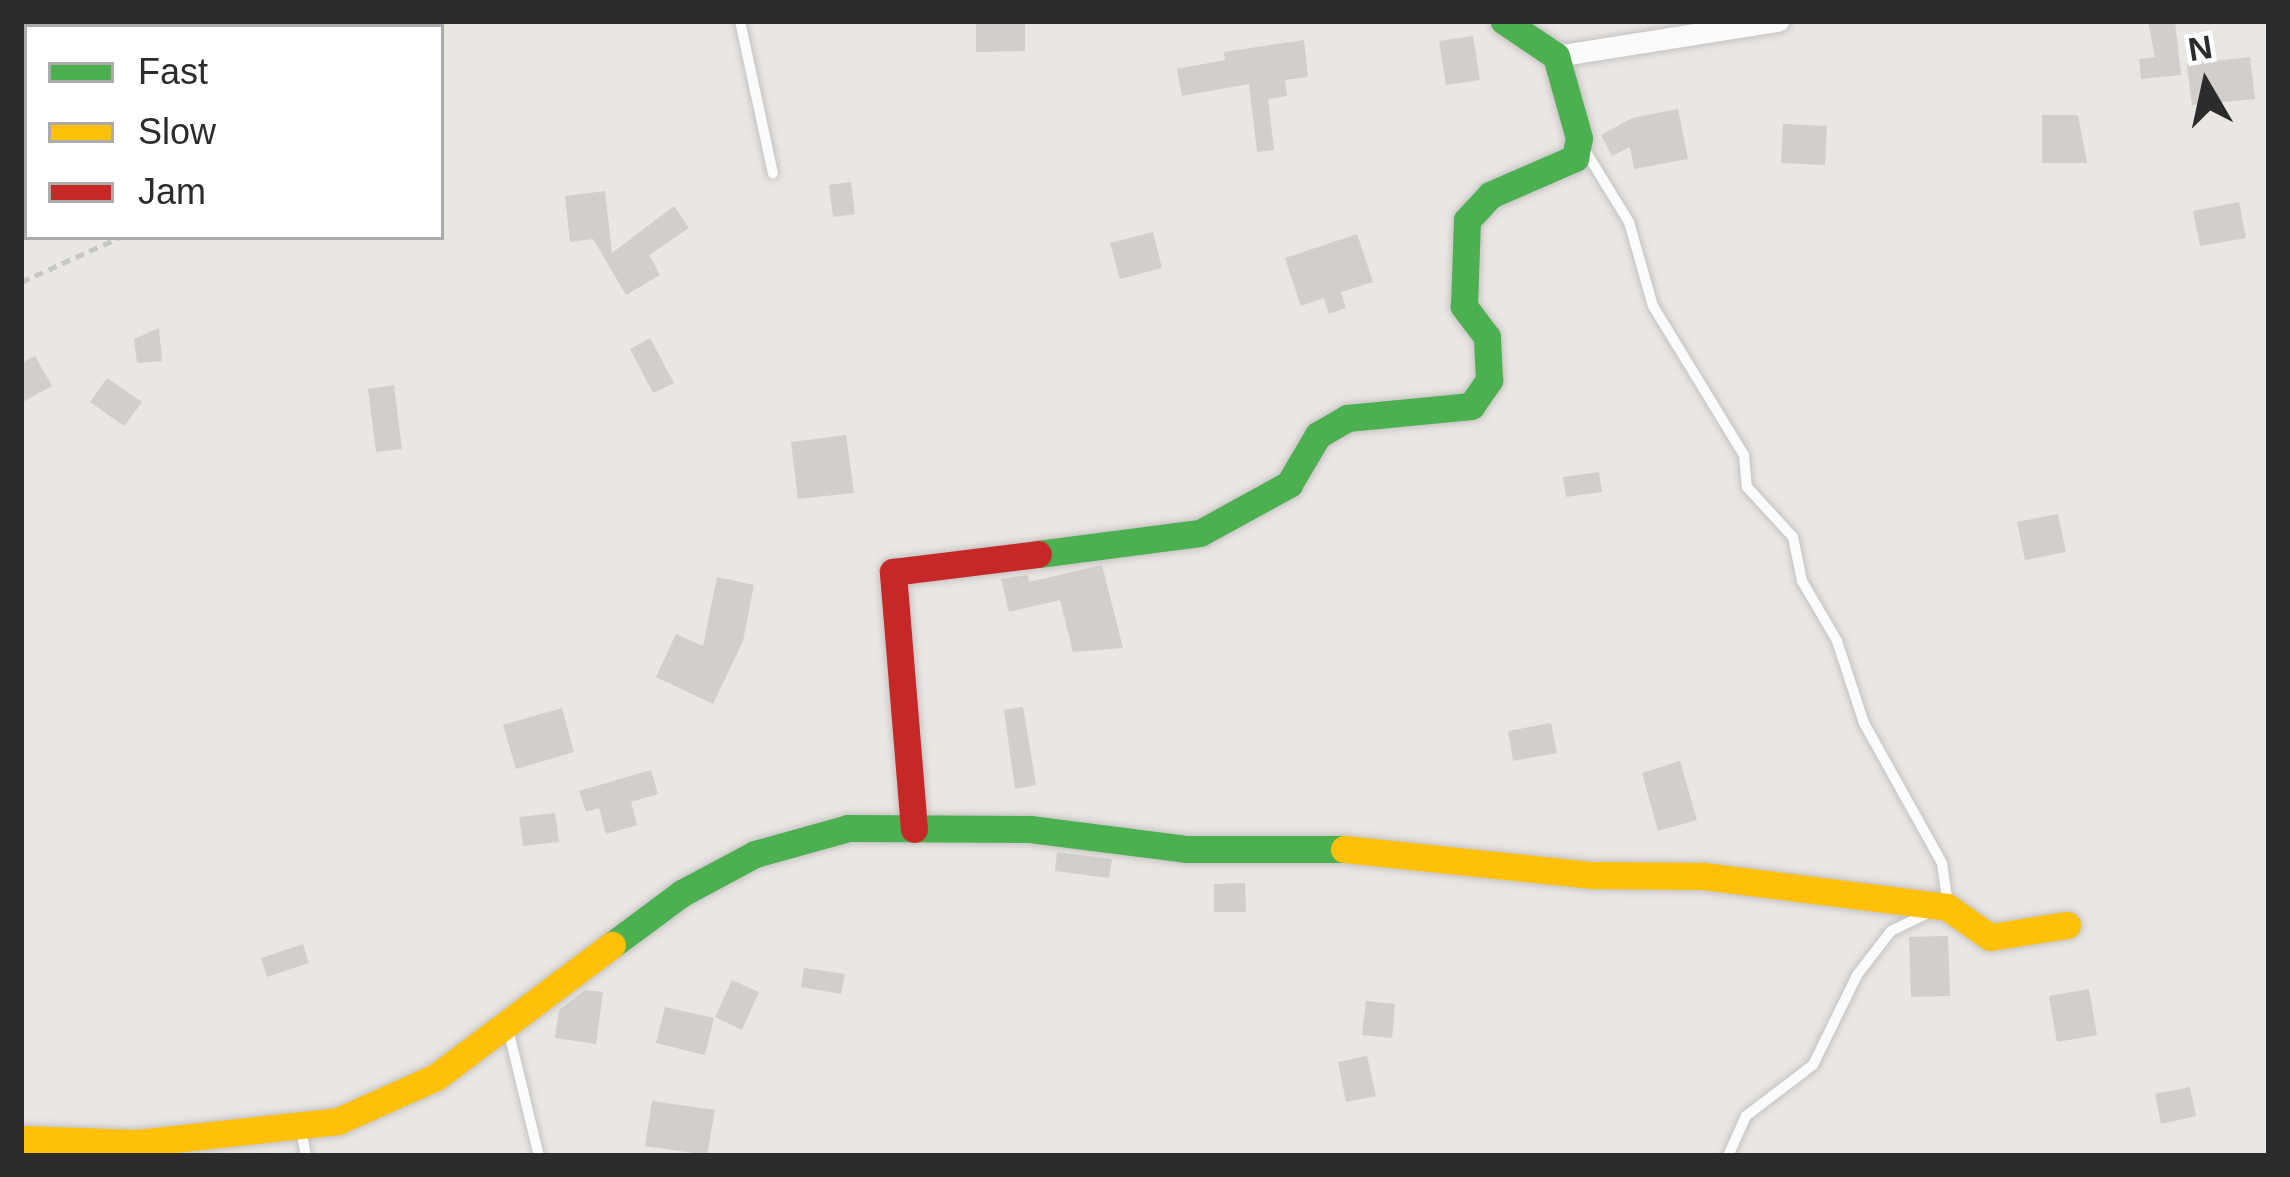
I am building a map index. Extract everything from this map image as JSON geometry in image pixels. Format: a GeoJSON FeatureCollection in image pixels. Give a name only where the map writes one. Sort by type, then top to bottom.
{"type":"FeatureCollection","features":[{"type":"Feature","properties":{"kind":"street"},"geometry":{"type":"LineString","coordinates":[[914,829],[893,572],[1200,533],[1289,484],[1318,435],[1347,418],[1471,406],[1489,380],[1487,337],[1465,306],[1467,220],[1490,194],[1575,158],[1579,138],[1556,56],[1504,21]]}},
{"type":"Feature","properties":{"kind":"street"},"geometry":{"type":"LineString","coordinates":[[1556,56],[1778,21]]}},
{"type":"Feature","properties":{"kind":"street"},"geometry":{"type":"LineString","coordinates":[[21,1139],[137,1143],[338,1121],[436,1077],[594,952],[755,854],[848,828],[1030,829],[1186,849],[1353,849],[1593,875],[1703,876],[1947,907],[1990,937],[2067,925]]}},
{"type":"Feature","properties":{"kind":"lane"},"geometry":{"type":"LineString","coordinates":[[740,21],[773,173]]}},
{"type":"Feature","properties":{"kind":"lane"},"geometry":{"type":"LineString","coordinates":[[1579,138],[1629,222],[1652,306],[1744,454],[1747,487],[1793,538],[1802,581],[1837,641],[1864,723],[1942,863],[1947,907],[1891,931],[1857,975],[1813,1065],[1747,1116],[1728,1156]]}},
{"type":"Feature","properties":{"kind":"lane"},"geometry":{"type":"LineString","coordinates":[[506,1026],[528,1089],[539,1156]]}},
{"type":"Feature","properties":{"kind":"lane"},"geometry":{"type":"LineString","coordinates":[[300,1123],[306,1156]]}},
{"type":"Feature","properties":{"kind":"path"},"geometry":{"type":"LineString","coordinates":[[21,282],[113,240]]}},
{"type":"Feature","properties":{"kind":"building"},"geometry":{"type":"Polygon","coordinates":[[[976,21],[1025,21],[1025,51],[976,52],[976,21]]]}},
{"type":"Feature","properties":{"kind":"building"},"geometry":{"type":"Polygon","coordinates":[[[2148,21],[2175,21],[2181,75],[2141,79],[2139,59],[2155,57],[2148,21]]]}},
{"type":"Feature","properties":{"kind":"building"},"geometry":{"type":"Polygon","coordinates":[[[1473,36],[1480,80],[1446,85],[1439,41],[1473,36]]]}},
{"type":"Feature","properties":{"kind":"building"},"geometry":{"type":"Polygon","coordinates":[[[1304,40],[1308,77],[1285,80],[1287,96],[1268,99],[1274,150],[1257,152],[1249,84],[1182,96],[1177,69],[1225,60],[1224,52],[1304,40]]]}},
{"type":"Feature","properties":{"kind":"building"},"geometry":{"type":"Polygon","coordinates":[[[2250,57],[2255,99],[2192,105],[2187,64],[2250,57]]]}},
{"type":"Feature","properties":{"kind":"building"},"geometry":{"type":"Polygon","coordinates":[[[1678,109],[1688,159],[1634,169],[1630,147],[1612,156],[1601,135],[1632,118],[1678,109]]]}},
{"type":"Feature","properties":{"kind":"building"},"geometry":{"type":"Polygon","coordinates":[[[2042,115],[2078,115],[2087,163],[2042,163],[2042,115]]]}},
{"type":"Feature","properties":{"kind":"building"},"geometry":{"type":"Polygon","coordinates":[[[1783,124],[1827,126],[1825,165],[1781,163],[1783,124]]]}},
{"type":"Feature","properties":{"kind":"building"},"geometry":{"type":"Polygon","coordinates":[[[851,182],[855,214],[833,217],[829,185],[851,182]]]}},
{"type":"Feature","properties":{"kind":"building"},"geometry":{"type":"Polygon","coordinates":[[[605,191],[612,253],[674,206],[689,228],[649,255],[660,275],[626,295],[593,239],[570,242],[565,196],[605,191]]]}},
{"type":"Feature","properties":{"kind":"building"},"geometry":{"type":"Polygon","coordinates":[[[2239,202],[2246,238],[2200,246],[2193,211],[2239,202]]]}},
{"type":"Feature","properties":{"kind":"building"},"geometry":{"type":"Polygon","coordinates":[[[1153,232],[1162,268],[1120,279],[1110,243],[1153,232]]]}},
{"type":"Feature","properties":{"kind":"building"},"geometry":{"type":"Polygon","coordinates":[[[1357,234],[1373,282],[1341,292],[1346,308],[1329,314],[1324,298],[1301,306],[1285,258],[1357,234]]]}},
{"type":"Feature","properties":{"kind":"building"},"geometry":{"type":"Polygon","coordinates":[[[159,328],[162,361],[137,363],[134,339],[159,328]]]}},
{"type":"Feature","properties":{"kind":"building"},"geometry":{"type":"Polygon","coordinates":[[[650,338],[674,383],[653,393],[630,349],[650,338]]]}},
{"type":"Feature","properties":{"kind":"building"},"geometry":{"type":"Polygon","coordinates":[[[35,356],[52,386],[21,403],[21,363],[35,356]]]}},
{"type":"Feature","properties":{"kind":"building"},"geometry":{"type":"Polygon","coordinates":[[[107,378],[142,402],[124,426],[90,402],[107,378]]]}},
{"type":"Feature","properties":{"kind":"building"},"geometry":{"type":"Polygon","coordinates":[[[394,385],[402,449],[376,452],[368,389],[394,385]]]}},
{"type":"Feature","properties":{"kind":"building"},"geometry":{"type":"Polygon","coordinates":[[[846,435],[854,493],[798,499],[791,442],[846,435]]]}},
{"type":"Feature","properties":{"kind":"building"},"geometry":{"type":"Polygon","coordinates":[[[1599,472],[1602,492],[1566,497],[1563,477],[1599,472]]]}},
{"type":"Feature","properties":{"kind":"building"},"geometry":{"type":"Polygon","coordinates":[[[2058,514],[2066,552],[2025,560],[2017,522],[2058,514]]]}},
{"type":"Feature","properties":{"kind":"building"},"geometry":{"type":"Polygon","coordinates":[[[1102,565],[1123,648],[1073,652],[1060,600],[1009,612],[1001,579],[1028,575],[1029,582],[1102,565]]]}},
{"type":"Feature","properties":{"kind":"building"},"geometry":{"type":"Polygon","coordinates":[[[717,577],[754,585],[743,641],[713,704],[656,677],[676,634],[703,646],[717,577]]]}},
{"type":"Feature","properties":{"kind":"building"},"geometry":{"type":"Polygon","coordinates":[[[1023,707],[1036,785],[1015,789],[1004,710],[1023,707]]]}},
{"type":"Feature","properties":{"kind":"building"},"geometry":{"type":"Polygon","coordinates":[[[562,708],[574,752],[516,769],[503,725],[562,708]]]}},
{"type":"Feature","properties":{"kind":"building"},"geometry":{"type":"Polygon","coordinates":[[[1551,723],[1557,753],[1513,761],[1508,731],[1551,723]]]}},
{"type":"Feature","properties":{"kind":"building"},"geometry":{"type":"Polygon","coordinates":[[[1680,761],[1697,820],[1658,831],[1642,773],[1680,761]]]}},
{"type":"Feature","properties":{"kind":"building"},"geometry":{"type":"Polygon","coordinates":[[[651,770],[658,794],[631,802],[637,825],[606,834],[599,808],[586,812],[579,791],[651,770]]]}},
{"type":"Feature","properties":{"kind":"building"},"geometry":{"type":"Polygon","coordinates":[[[555,813],[559,842],[523,846],[519,817],[555,813]]]}},
{"type":"Feature","properties":{"kind":"building"},"geometry":{"type":"Polygon","coordinates":[[[1057,852],[1112,859],[1109,878],[1055,871],[1057,852]]]}},
{"type":"Feature","properties":{"kind":"building"},"geometry":{"type":"Polygon","coordinates":[[[1245,883],[1246,912],[1214,912],[1214,884],[1245,883]]]}},
{"type":"Feature","properties":{"kind":"building"},"geometry":{"type":"Polygon","coordinates":[[[1948,936],[1950,996],[1911,997],[1909,937],[1948,936]]]}},
{"type":"Feature","properties":{"kind":"building"},"geometry":{"type":"Polygon","coordinates":[[[303,944],[309,963],[267,977],[261,958],[303,944]]]}},
{"type":"Feature","properties":{"kind":"building"},"geometry":{"type":"Polygon","coordinates":[[[804,968],[845,974],[841,994],[801,987],[804,968]]]}},
{"type":"Feature","properties":{"kind":"building"},"geometry":{"type":"Polygon","coordinates":[[[732,980],[759,992],[742,1030],[715,1017],[732,980]]]}},
{"type":"Feature","properties":{"kind":"building"},"geometry":{"type":"Polygon","coordinates":[[[2089,989],[2097,1035],[2057,1042],[2049,996],[2089,989]]]}},
{"type":"Feature","properties":{"kind":"building"},"geometry":{"type":"Polygon","coordinates":[[[585,990],[603,992],[596,1044],[555,1038],[559,1010],[585,990]]]}},
{"type":"Feature","properties":{"kind":"building"},"geometry":{"type":"Polygon","coordinates":[[[1366,1001],[1395,1004],[1392,1038],[1362,1035],[1366,1001]]]}},
{"type":"Feature","properties":{"kind":"building"},"geometry":{"type":"Polygon","coordinates":[[[665,1007],[714,1018],[705,1055],[656,1043],[665,1007]]]}},
{"type":"Feature","properties":{"kind":"building"},"geometry":{"type":"Polygon","coordinates":[[[1367,1056],[1376,1096],[1346,1102],[1338,1062],[1367,1056]]]}},
{"type":"Feature","properties":{"kind":"building"},"geometry":{"type":"Polygon","coordinates":[[[2190,1087],[2196,1116],[2161,1124],[2155,1094],[2190,1087]]]}},
{"type":"Feature","properties":{"kind":"building"},"geometry":{"type":"Polygon","coordinates":[[[652,1101],[715,1110],[707,1155],[645,1146],[652,1101]]]}},
{"type":"Feature","properties":{"kind":"traffic: fast"},"geometry":{"type":"LineString","coordinates":[[1038,554],[1200,533],[1289,484],[1318,435],[1347,418],[1471,406],[1489,380],[1487,337],[1464,306],[1467,220],[1490,195],[1575,158],[1579,138],[1556,56],[1504,21]]}},
{"type":"Feature","properties":{"kind":"traffic: fast"},"geometry":{"type":"LineString","coordinates":[[612,945],[682,893],[755,854],[848,828],[1030,829],[1186,849],[1344,849]]}},
{"type":"Feature","properties":{"kind":"traffic: slow"},"geometry":{"type":"LineString","coordinates":[[1344,849],[1593,875],[1703,876],[1947,907],[1990,937],[2067,925]]}},
{"type":"Feature","properties":{"kind":"traffic: slow"},"geometry":{"type":"LineString","coordinates":[[21,1139],[137,1143],[338,1121],[436,1077],[612,945]]}},
{"type":"Feature","properties":{"kind":"traffic: jam"},"geometry":{"type":"LineString","coordinates":[[914,829],[893,572],[1038,554]]}}]}
